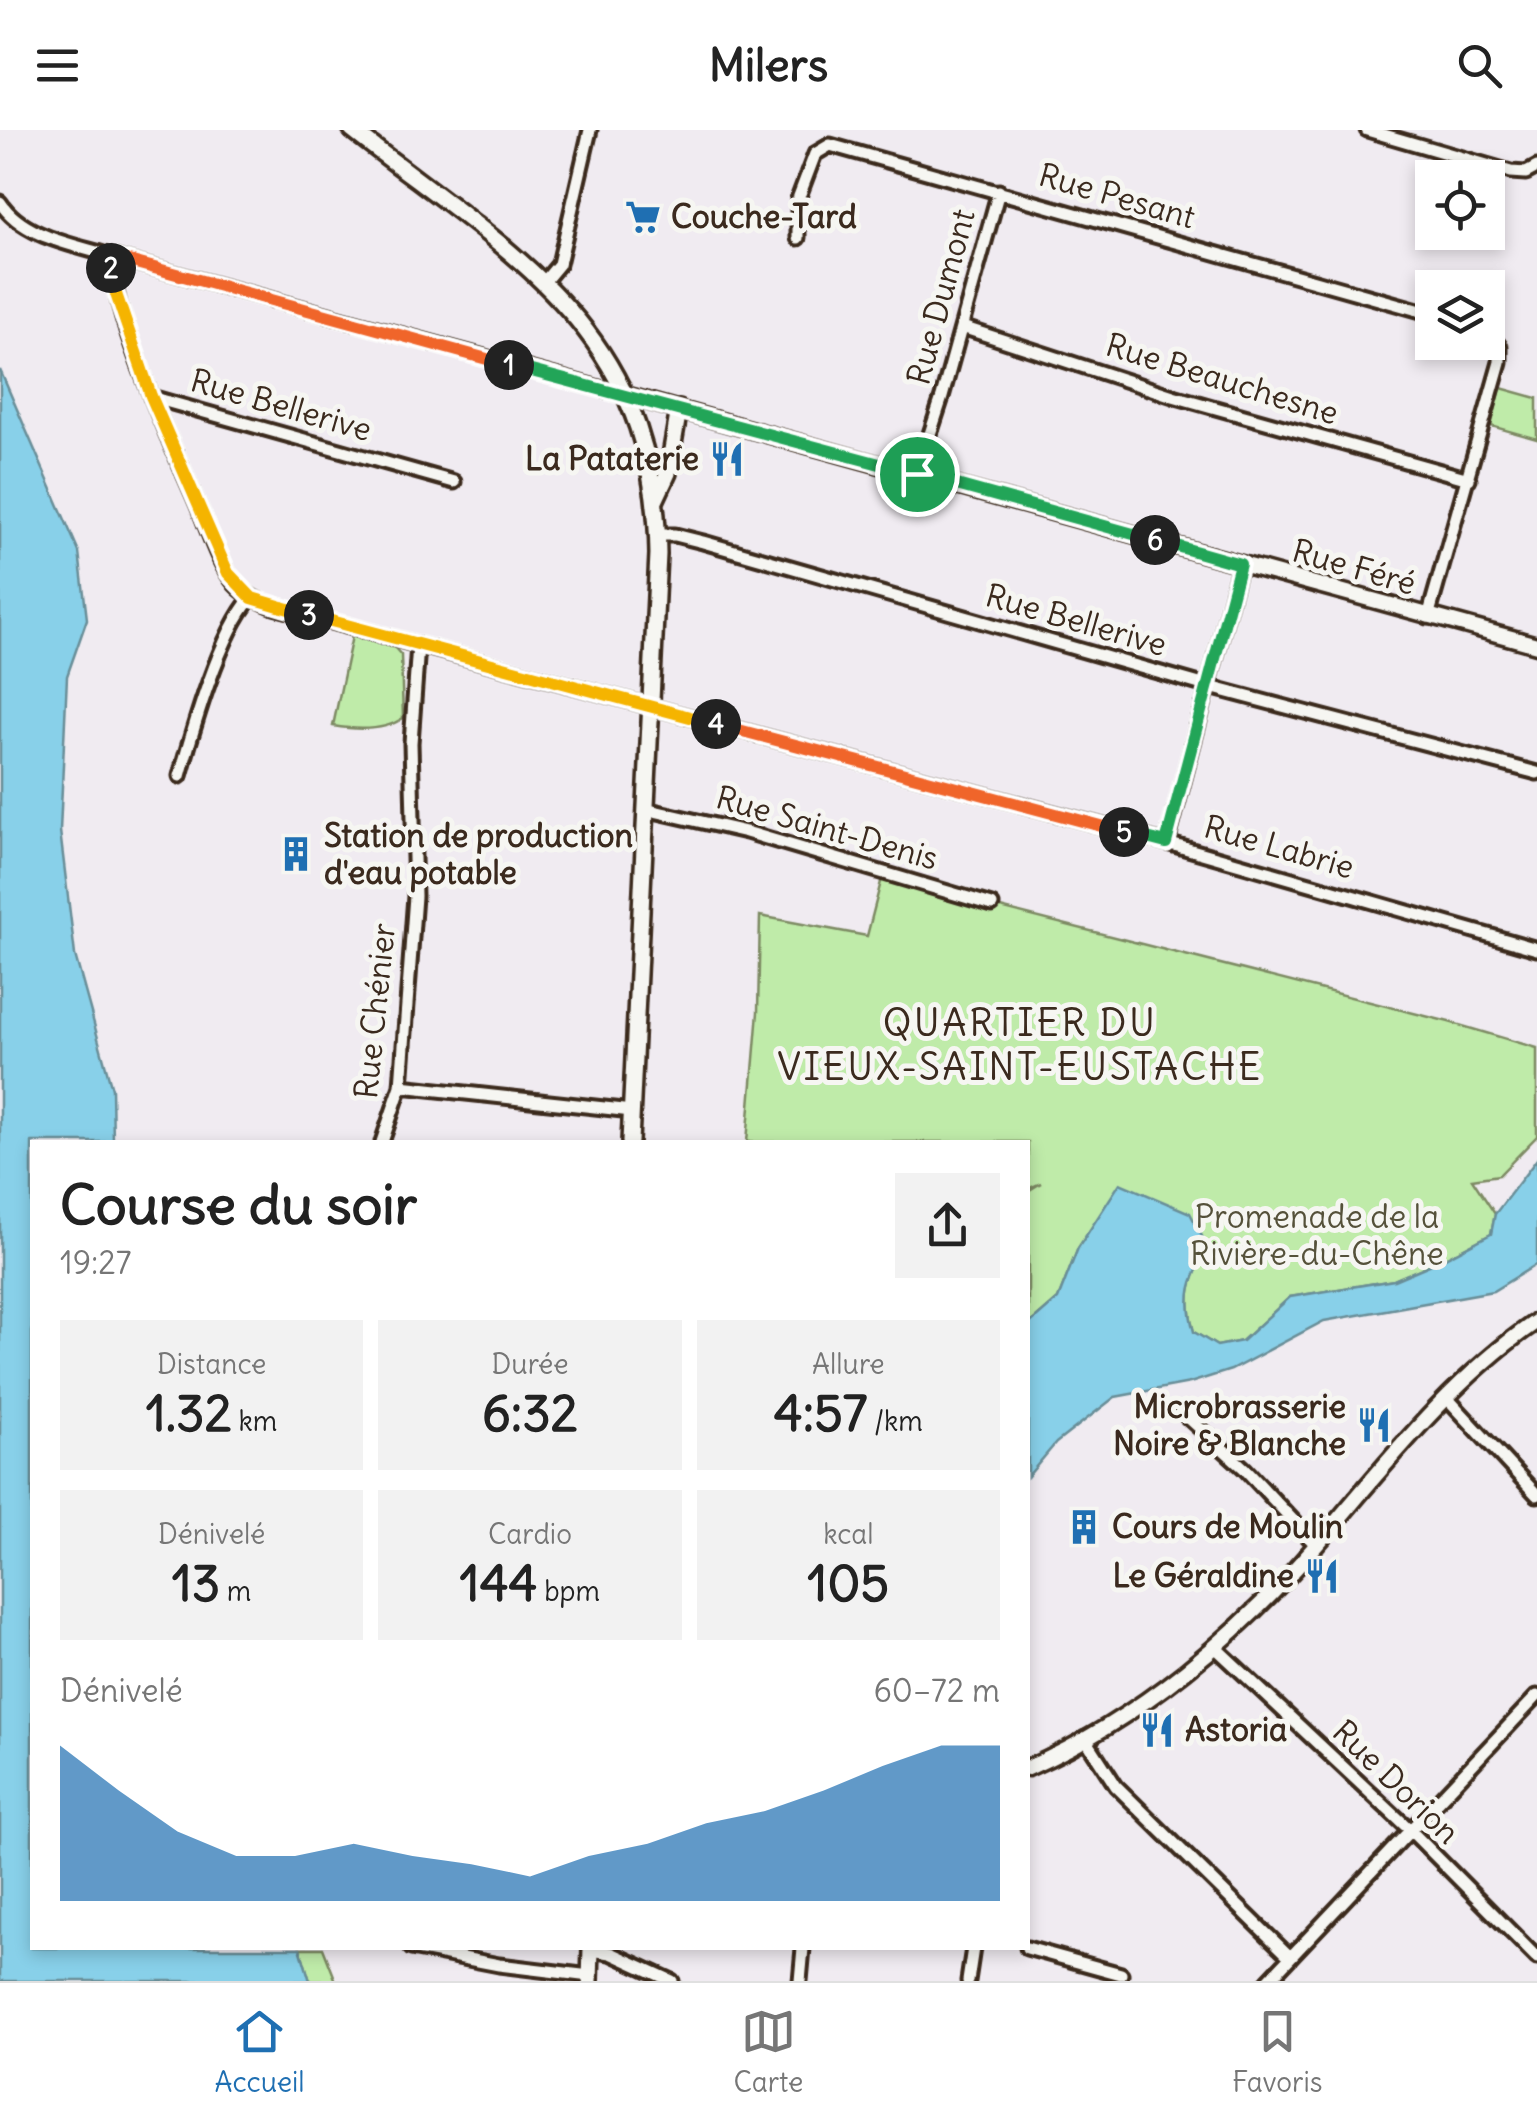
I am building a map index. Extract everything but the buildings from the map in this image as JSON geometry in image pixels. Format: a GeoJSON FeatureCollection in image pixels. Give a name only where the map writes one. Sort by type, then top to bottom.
{"type":"FeatureCollection","features":[{"type":"Feature","properties":{"kind":"main road"},"geometry":{"type":"LineString","coordinates":[[352,130],[544,282],[569,307],[592,337],[626,396],[648,459],[658,536],[630,1140]]}},
{"type":"Feature","properties":{"kind":"main road"},"geometry":{"type":"LineString","coordinates":[[655,501],[668,473],[679,409]]}},
{"type":"Feature","properties":{"kind":"main road"},"geometry":{"type":"LineString","coordinates":[[590,1978],[591,1950]]}},
{"type":"Feature","properties":{"kind":"street"},"geometry":{"type":"LineString","coordinates":[[544,282],[559,264],[590,130]]}},
{"type":"Feature","properties":{"kind":"street"},"geometry":{"type":"LineString","coordinates":[[1367,130],[1511,172],[1526,173],[1537,166]]}},
{"type":"Feature","properties":{"kind":"street","name":"Rue Pesant"},"geometry":{"type":"LineString","coordinates":[[798,238],[798,199],[815,154],[830,145],[1415,309]]}},
{"type":"Feature","properties":{"kind":"street","name":"Rue Dumont"},"geometry":{"type":"LineString","coordinates":[[917,474],[998,191]]}},
{"type":"Feature","properties":{"kind":"street","name":"Rue Féré"},"geometry":{"type":"LineString","coordinates":[[0,202],[16,220],[36,232],[114,257],[1537,645]]}},
{"type":"Feature","properties":{"kind":"street"},"geometry":{"type":"LineString","coordinates":[[114,257],[111,268],[116,294],[151,396],[228,573],[252,598],[242,609],[215,670],[180,776]]}},
{"type":"Feature","properties":{"kind":"street","name":"Rue Beauchesne"},"geometry":{"type":"LineString","coordinates":[[962,327],[1173,396],[1468,479]]}},
{"type":"Feature","properties":{"kind":"street"},"geometry":{"type":"LineString","coordinates":[[1428,617],[1499,360]]}},
{"type":"Feature","properties":{"kind":"street","name":"Rue Bellerive"},"geometry":{"type":"LineString","coordinates":[[151,396],[454,482]]}},
{"type":"Feature","properties":{"kind":"street","name":"Rue Bellerive"},"geometry":{"type":"LineString","coordinates":[[658,536],[676,535],[703,542],[1210,686],[1537,773]]}},
{"type":"Feature","properties":{"kind":"street"},"geometry":{"type":"LineString","coordinates":[[1166,843],[1240,564]]}},
{"type":"Feature","properties":{"kind":"street","name":"Rue Labrie"},"geometry":{"type":"LineString","coordinates":[[252,598],[1166,843],[1537,949]]}},
{"type":"Feature","properties":{"kind":"street","name":"Rue Chénier"},"geometry":{"type":"LineString","coordinates":[[383,1140],[401,1086],[416,896],[410,743],[418,645]]}},
{"type":"Feature","properties":{"kind":"street","name":"Rue Saint-Denis"},"geometry":{"type":"LineString","coordinates":[[645,809],[731,828],[992,905]]}},
{"type":"Feature","properties":{"kind":"street"},"geometry":{"type":"LineString","coordinates":[[401,1086],[632,1111]]}},
{"type":"Feature","properties":{"kind":"street"},"geometry":{"type":"LineString","coordinates":[[1030,1767],[1086,1738],[1216,1648],[1448,1399],[1497,1352],[1537,1321]]}},
{"type":"Feature","properties":{"kind":"street"},"geometry":{"type":"LineString","coordinates":[[1448,1399],[1537,1495]]}},
{"type":"Feature","properties":{"kind":"street"},"geometry":{"type":"LineString","coordinates":[[1183,1413],[1245,1469],[1316,1545]]}},
{"type":"Feature","properties":{"kind":"street","name":"Rue Dorion"},"geometry":{"type":"LineString","coordinates":[[1216,1648],[1409,1829],[1537,1958]]}},
{"type":"Feature","properties":{"kind":"street"},"geometry":{"type":"LineString","coordinates":[[1268,1981],[1537,1696]]}},
{"type":"Feature","properties":{"kind":"street"},"geometry":{"type":"LineString","coordinates":[[1086,1738],[1116,1786],[1290,1957]]}},
{"type":"Feature","properties":{"kind":"street"},"geometry":{"type":"LineString","coordinates":[[1030,1949],[1121,1974]]}},
{"type":"Feature","properties":{"kind":"street"},"geometry":{"type":"LineString","coordinates":[[421,1950],[499,1966],[590,1978]]}},
{"type":"Feature","properties":{"kind":"street"},"geometry":{"type":"LineString","coordinates":[[599,1950],[672,1981]]}},
{"type":"Feature","properties":{"kind":"street"},"geometry":{"type":"LineString","coordinates":[[800,1981],[803,1950]]}},
{"type":"Feature","properties":{"kind":"street"},"geometry":{"type":"LineString","coordinates":[[968,1981],[973,1950]]}},
{"type":"Feature","properties":{"kind":"green space"},"geometry":{"type":"Polygon","coordinates":[[[1501,388],[1537,398],[1537,439],[1491,426],[1501,388]]]}},
{"type":"Feature","properties":{"kind":"green space"},"geometry":{"type":"Polygon","coordinates":[[[352,636],[394,647],[401,655],[403,718],[396,722],[370,728],[333,726],[352,636]]]}},
{"type":"Feature","properties":{"kind":"green space","name":"Promenade de la Rivière-du-Chêne"},"geometry":{"type":"Polygon","coordinates":[[[882,878],[1449,1022],[1537,1048],[1537,1136],[1499,1175],[1472,1179],[1495,1214],[1491,1234],[1394,1280],[1290,1297],[1242,1341],[1217,1346],[1194,1332],[1189,1309],[1193,1279],[1207,1248],[1121,1184],[1078,1248],[1058,1299],[1030,1323],[1030,1190],[1041,1183],[1030,1188],[1030,1140],[747,1140],[758,1012],[760,916],[867,936],[882,878]]]}},
{"type":"Feature","properties":{"kind":"green space"},"geometry":{"type":"Polygon","coordinates":[[[301,1950],[324,1950],[336,1981],[310,1981],[301,1950]]]}},
{"type":"Feature","properties":{"kind":"water"},"geometry":{"type":"Polygon","coordinates":[[[0,370],[79,552],[87,619],[67,676],[60,831],[75,955],[112,1089],[113,1140],[30,1140],[30,1950],[301,1950],[310,1981],[0,1981],[0,370]]]}},
{"type":"Feature","properties":{"kind":"water"},"geometry":{"type":"Polygon","coordinates":[[[1537,1159],[1537,1264],[1493,1291],[1324,1321],[1231,1370],[1190,1383],[1115,1397],[1056,1443],[1030,1474],[1030,1323],[1058,1299],[1078,1248],[1120,1183],[1190,1213],[1208,1248],[1190,1289],[1191,1320],[1194,1332],[1217,1346],[1242,1341],[1290,1297],[1394,1280],[1441,1260],[1491,1234],[1495,1214],[1537,1159]]]}},
{"type":"Feature","properties":{"kind":"place","name":"Couche-Tard"},"geometry":{"type":"Point","coordinates":[643,217]}},
{"type":"Feature","properties":{"kind":"place","name":"La Pataterie"},"geometry":{"type":"Point","coordinates":[727,459]}},
{"type":"Feature","properties":{"kind":"place","name":"Station de production d'eau potable"},"geometry":{"type":"Point","coordinates":[296,854]}},
{"type":"Feature","properties":{"kind":"place","name":"Microbrasserie Noire & Blanche"},"geometry":{"type":"Point","coordinates":[1374,1425]}},
{"type":"Feature","properties":{"kind":"place","name":"Cours de Moulin"},"geometry":{"type":"Point","coordinates":[1084,1527]}},
{"type":"Feature","properties":{"kind":"place","name":"Le Géraldine"},"geometry":{"type":"Point","coordinates":[1322,1576]}},
{"type":"Feature","properties":{"kind":"place","name":"Astoria"},"geometry":{"type":"Point","coordinates":[1157,1730]}},
{"type":"Feature","properties":{"kind":"district","name":"QUARTIER DU VIEUX-SAINT-EUSTACHE"},"geometry":{"type":"Point","coordinates":[1020,1044]}},
{"type":"Feature","properties":{"kind":"route"},"geometry":{"type":"LineString","coordinates":[[114,257],[917,474],[1240,564],[1166,843],[252,598],[228,573],[151,396],[111,268],[114,257]]}}]}
